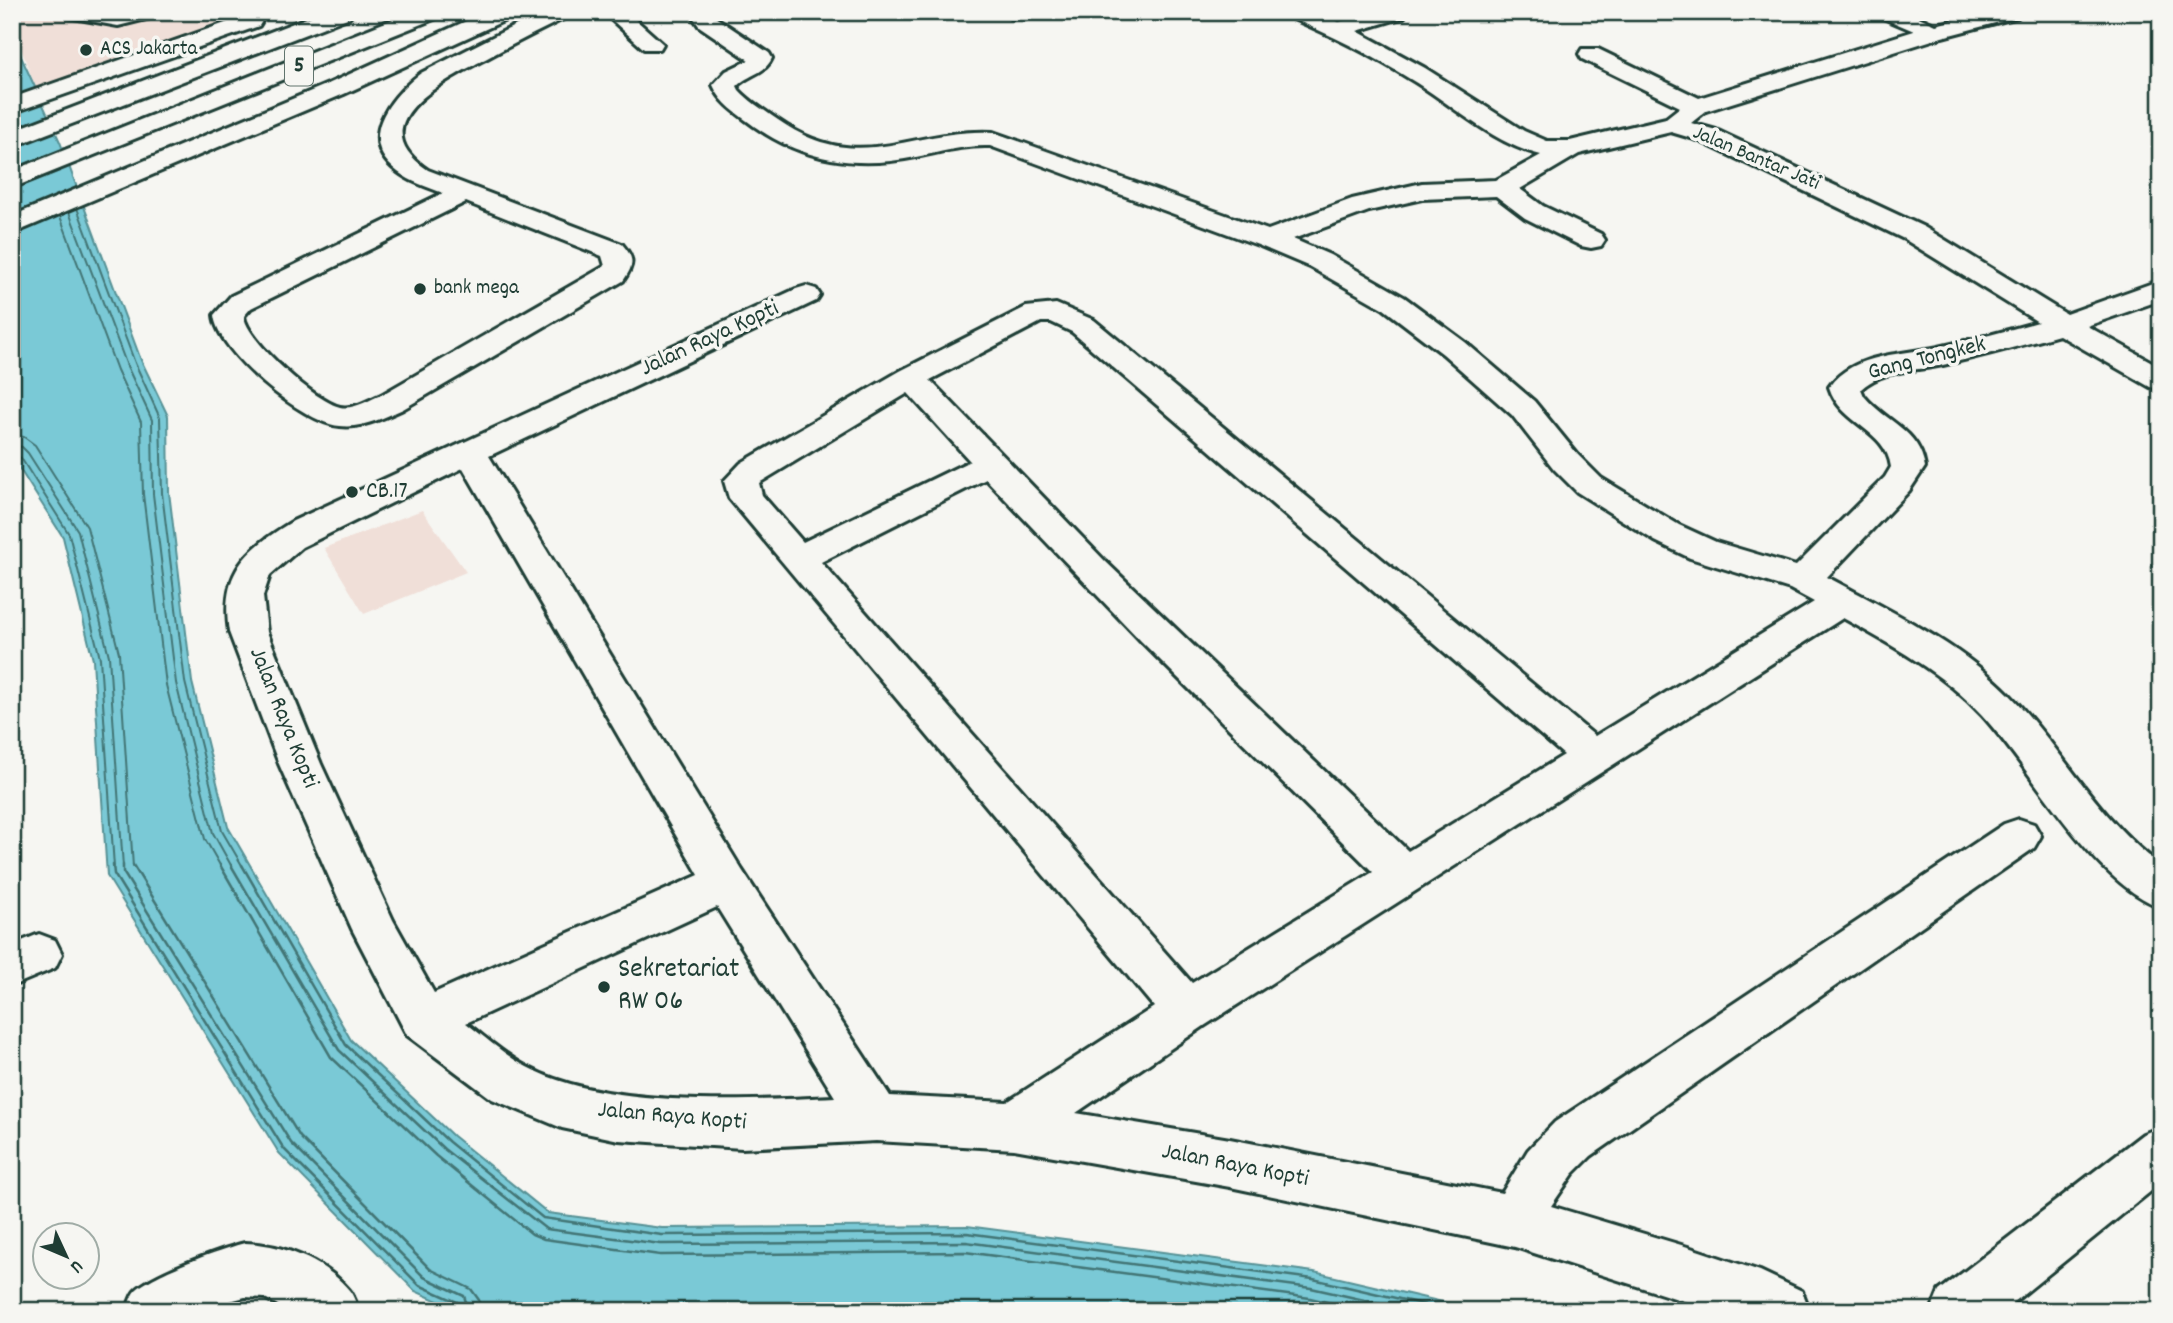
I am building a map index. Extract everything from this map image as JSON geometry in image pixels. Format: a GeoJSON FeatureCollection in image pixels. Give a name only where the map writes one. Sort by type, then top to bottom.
{"type":"FeatureCollection","features":[{"type":"Feature","properties":{"kind":"main road"},"geometry":{"type":"LineString","coordinates":[[76,12],[118,19],[146,12]]}},
{"type":"Feature","properties":{"kind":"main road"},"geometry":{"type":"LineString","coordinates":[[12,106],[276,12]]}},
{"type":"Feature","properties":{"kind":"main road","name":"5"},"geometry":{"type":"LineString","coordinates":[[12,140],[342,12]]}},
{"type":"Feature","properties":{"kind":"main road","name":"5"},"geometry":{"type":"LineString","coordinates":[[12,180],[431,12]]}},
{"type":"Feature","properties":{"kind":"main road"},"geometry":{"type":"LineString","coordinates":[[12,226],[336,89],[504,12]]}},
{"type":"Feature","properties":{"kind":"main road"},"geometry":{"type":"LineString","coordinates":[[464,192],[241,302],[229,315],[230,326],[279,380],[323,414],[339,417],[356,415],[392,401],[613,275],[619,266],[619,258],[612,250],[412,171],[393,155],[388,141],[393,122],[402,105],[426,82],[559,12]]}},
{"type":"Feature","properties":{"kind":"main road"},"geometry":{"type":"LineString","coordinates":[[614,12],[652,44]]}},
{"type":"Feature","properties":{"kind":"main road"},"geometry":{"type":"LineString","coordinates":[[705,12],[707,21],[761,58],[758,64],[725,85],[731,97],[764,122],[816,152],[849,157],[874,156],[964,139],[993,139],[1268,239],[1357,280],[1421,322],[1523,408],[1566,463],[1589,485],[1667,533],[1900,632],[1967,677],[1997,706],[2103,837],[2131,867],[2161,889]]}},
{"type":"Feature","properties":{"kind":"main road","name":"Jalan Bantar Jati"},"geometry":{"type":"LineString","coordinates":[[1297,12],[1338,30],[1417,72],[1515,136],[1539,147],[1570,149],[1672,125],[1732,144],[1914,233],[2061,324],[2161,380]]}},
{"type":"Feature","properties":{"kind":"main road"},"geometry":{"type":"LineString","coordinates":[[1338,30],[1396,12]]}},
{"type":"Feature","properties":{"kind":"main road"},"geometry":{"type":"LineString","coordinates":[[1889,12],[1934,32]]}},
{"type":"Feature","properties":{"kind":"main road"},"geometry":{"type":"LineString","coordinates":[[1672,125],[1697,106],[1934,32],[2010,12]]}},
{"type":"Feature","properties":{"kind":"main road"},"geometry":{"type":"LineString","coordinates":[[1590,54],[1697,106]]}},
{"type":"Feature","properties":{"kind":"main road"},"geometry":{"type":"LineString","coordinates":[[1268,239],[1360,205],[1422,191],[1502,188],[1570,149]]}},
{"type":"Feature","properties":{"kind":"main road"},"geometry":{"type":"LineString","coordinates":[[1502,188],[1545,218],[1591,240]]}},
{"type":"Feature","properties":{"kind":"main road"},"geometry":{"type":"LineString","coordinates":[[2061,324],[2136,300],[2161,289]]}},
{"type":"Feature","properties":{"kind":"main road","name":"Jalan Raya Kopti"},"geometry":{"type":"LineString","coordinates":[[806,295],[305,529],[276,546],[256,564],[246,583],[242,609],[248,632],[300,764],[374,929],[424,1020],[509,1083],[562,1105],[619,1117],[742,1125],[876,1118],[1014,1126],[1230,1163],[1515,1222],[1688,1274],[1782,1311]]}},
{"type":"Feature","properties":{"kind":"main road"},"geometry":{"type":"LineString","coordinates":[[1187,1011],[746,498],[741,481],[753,470],[911,378],[1036,313],[1056,313],[1083,326],[1591,756]]}},
{"type":"Feature","properties":{"kind":"main road","name":"Gang Tongkek"},"geometry":{"type":"LineString","coordinates":[[1816,595],[1908,467],[1904,448],[1849,400],[1845,387],[1850,381],[1877,369],[1943,356],[2061,324]]}},
{"type":"Feature","properties":{"kind":"main road"},"geometry":{"type":"LineString","coordinates":[[911,378],[989,465],[1210,688],[1406,876]]}},
{"type":"Feature","properties":{"kind":"main road"},"geometry":{"type":"LineString","coordinates":[[470,451],[726,883],[876,1118]]}},
{"type":"Feature","properties":{"kind":"main road"},"geometry":{"type":"LineString","coordinates":[[799,558],[989,465]]}},
{"type":"Feature","properties":{"kind":"main road"},"geometry":{"type":"LineString","coordinates":[[1014,1126],[1187,1011],[1406,876],[1591,756],[1816,595]]}},
{"type":"Feature","properties":{"kind":"main road"},"geometry":{"type":"LineString","coordinates":[[1515,1222],[1554,1154],[1573,1139],[2019,836]]}},
{"type":"Feature","properties":{"kind":"main road"},"geometry":{"type":"LineString","coordinates":[[424,1020],[726,883]]}},
{"type":"Feature","properties":{"kind":"main road"},"geometry":{"type":"LineString","coordinates":[[1959,1311],[2161,1152]]}},
{"type":"Feature","properties":{"kind":"main road"},"geometry":{"type":"LineString","coordinates":[[154,1311],[191,1289],[236,1270],[264,1268],[293,1279],[331,1311]]}},
{"type":"Feature","properties":{"kind":"shaded area","name":"ACS Jakarta"},"geometry":{"type":"Polygon","coordinates":[[[12,12],[255,12],[36,89],[12,24],[12,12]]]}},
{"type":"Feature","properties":{"kind":"shaded area"},"geometry":{"type":"Polygon","coordinates":[[[422,510],[466,572],[364,614],[324,548],[422,510]]]}},
{"type":"Feature","properties":{"kind":"water"},"geometry":{"type":"Polygon","coordinates":[[[12,37],[60,142],[141,360],[168,416],[169,492],[192,682],[228,827],[351,1040],[453,1136],[548,1213],[662,1228],[967,1226],[1314,1272],[1481,1311],[460,1311],[415,1291],[279,1153],[107,876],[93,660],[63,537],[12,457],[12,37]]]}},
{"type":"Feature","properties":{"kind":"place","name":"ACS Jakarta"},"geometry":{"type":"Point","coordinates":[86,50]}},
{"type":"Feature","properties":{"kind":"place","name":"bank mega"},"geometry":{"type":"Point","coordinates":[420,289]}},
{"type":"Feature","properties":{"kind":"place","name":"CB.17"},"geometry":{"type":"Point","coordinates":[352,492]}},
{"type":"Feature","properties":{"kind":"place","name":"Sekretariat RW 06"},"geometry":{"type":"Point","coordinates":[604,987]}}]}
